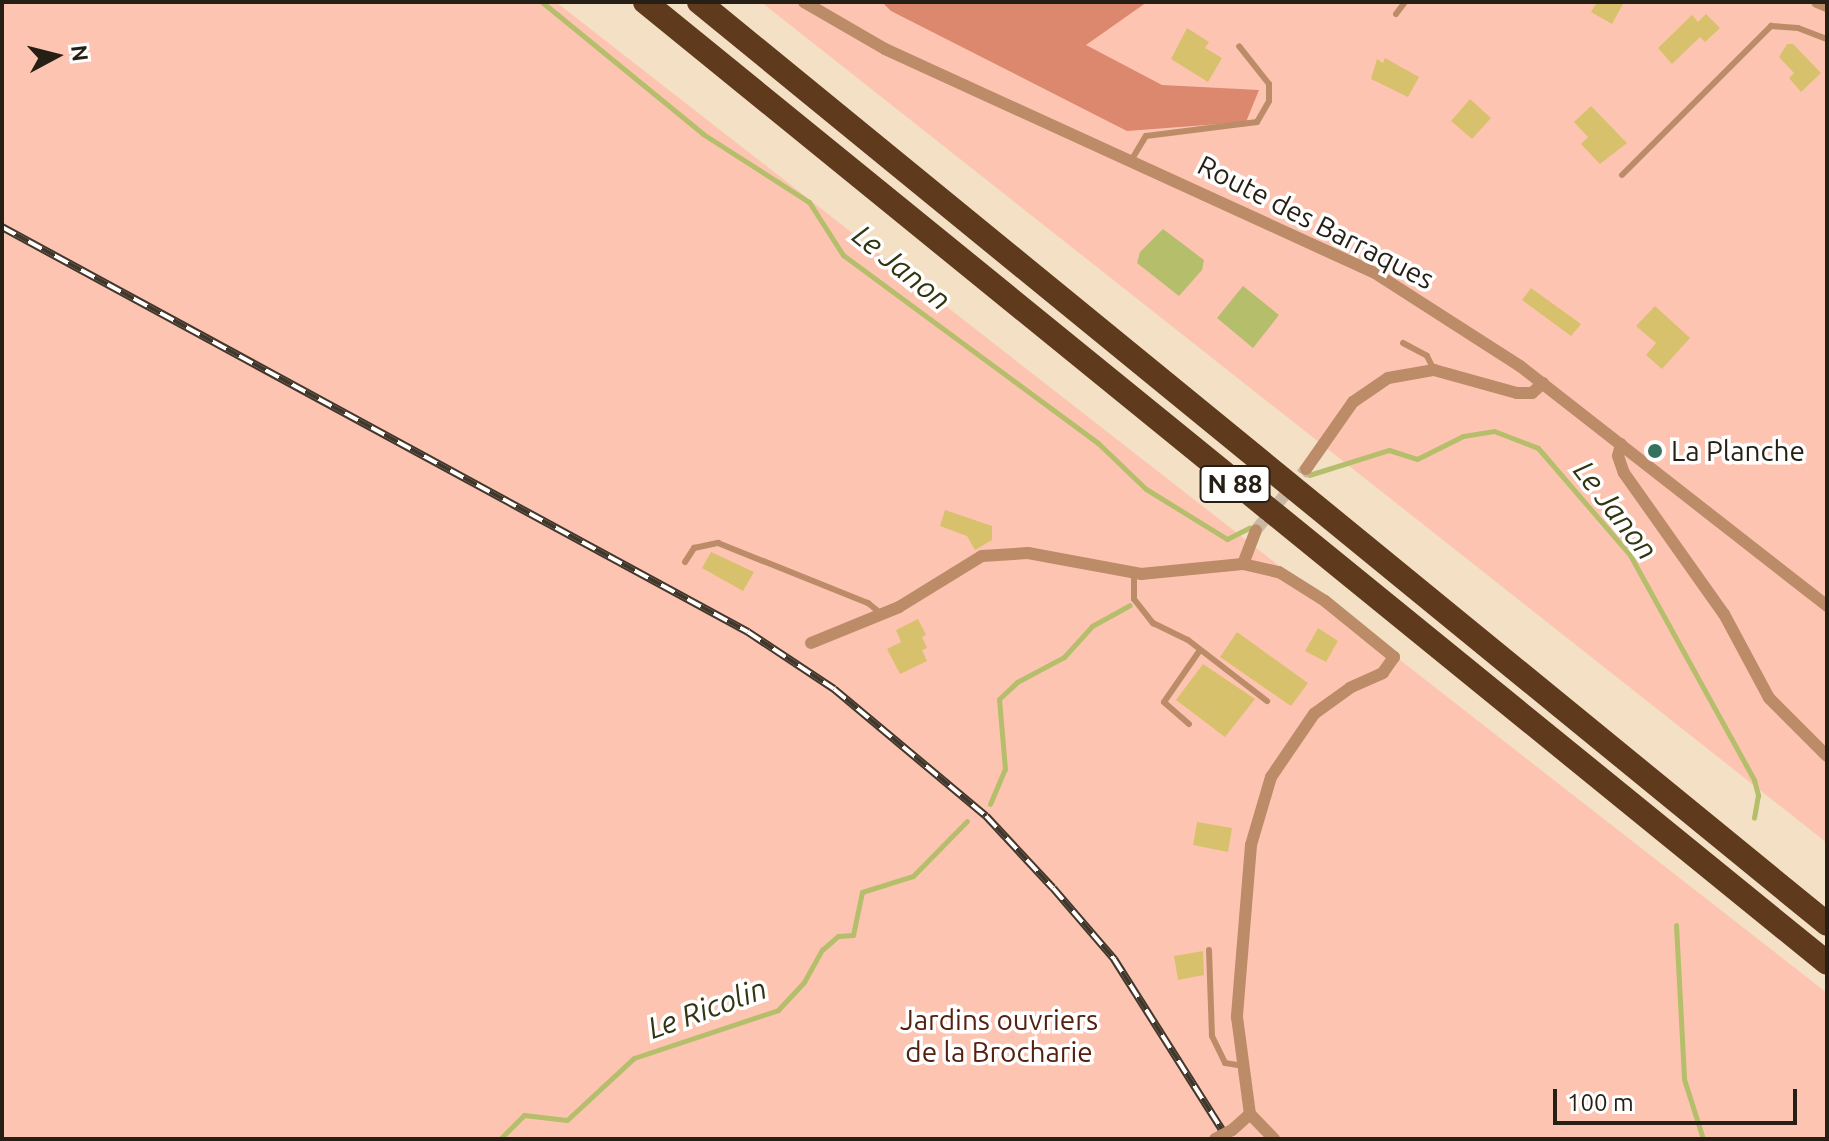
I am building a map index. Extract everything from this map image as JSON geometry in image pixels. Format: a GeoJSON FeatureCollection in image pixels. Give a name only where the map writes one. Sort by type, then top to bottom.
{"type":"FeatureCollection","features":[{"type":"Feature","properties":{"kind":"highway","name":"N 88"},"geometry":{"type":"LineString","coordinates":[[645,2],[1827,963]]}},
{"type":"Feature","properties":{"kind":"highway","name":"N 88"},"geometry":{"type":"LineString","coordinates":[[699,2],[1827,924]]}},
{"type":"Feature","properties":{"kind":"street","name":"Route des Barraques"},"geometry":{"type":"LineString","coordinates":[[804,2],[885,49],[1132,159],[1375,273],[1543,383],[1827,606]]}},
{"type":"Feature","properties":{"kind":"street"},"geometry":{"type":"LineString","coordinates":[[1817,2],[1827,6]]}},
{"type":"Feature","properties":{"kind":"street"},"geometry":{"type":"LineString","coordinates":[[1306,469],[1369,387],[1410,371],[1434,370],[1503,392],[1532,393],[1543,383]]}},
{"type":"Feature","properties":{"kind":"street"},"geometry":{"type":"LineString","coordinates":[[1621,444],[1618,456],[1624,473],[1724,614],[1769,698],[1827,756]]}},
{"type":"Feature","properties":{"kind":"street"},"geometry":{"type":"LineString","coordinates":[[1243,564],[1256,530]]}},
{"type":"Feature","properties":{"kind":"street"},"geometry":{"type":"LineString","coordinates":[[811,643],[883,615],[982,556],[1050,555],[1134,573],[1169,574],[1243,564],[1300,582],[1390,653],[1394,663],[1314,714],[1271,777],[1249,860],[1237,1017],[1250,1114],[1274,1139]]}},
{"type":"Feature","properties":{"kind":"street"},"geometry":{"type":"LineString","coordinates":[[1215,1139],[1232,1130],[1250,1114]]}},
{"type":"Feature","properties":{"kind":"lane"},"geometry":{"type":"LineString","coordinates":[[1396,14],[1405,2]]}},
{"type":"Feature","properties":{"kind":"lane"},"geometry":{"type":"LineString","coordinates":[[1622,175],[1771,26],[1798,28],[1827,39]]}},
{"type":"Feature","properties":{"kind":"lane"},"geometry":{"type":"LineString","coordinates":[[1132,159],[1140,141],[1155,133],[1257,122],[1269,101],[1269,84],[1239,46]]}},
{"type":"Feature","properties":{"kind":"lane"},"geometry":{"type":"LineString","coordinates":[[1403,343],[1427,356],[1434,370]]}},
{"type":"Feature","properties":{"kind":"lane"},"geometry":{"type":"LineString","coordinates":[[685,562],[694,548],[718,543],[868,603],[883,615]]}},
{"type":"Feature","properties":{"kind":"lane"},"geometry":{"type":"LineString","coordinates":[[1134,573],[1134,599],[1146,616],[1200,650],[1267,701]]}},
{"type":"Feature","properties":{"kind":"lane"},"geometry":{"type":"LineString","coordinates":[[1189,724],[1164,702],[1200,650]]}},
{"type":"Feature","properties":{"kind":"lane"},"geometry":{"type":"LineString","coordinates":[[1209,950],[1212,1036],[1225,1063],[1245,1066]]}},
{"type":"Feature","properties":{"kind":"green space","name":"Jardins ouvriers de la Brocharie"},"geometry":{"type":"Polygon","coordinates":[[[2,2],[556,2],[1827,993],[1827,1139],[2,1139],[2,2]]]}},
{"type":"Feature","properties":{"kind":"green space"},"geometry":{"type":"Polygon","coordinates":[[[761,2],[1827,2],[1827,843],[761,2]]]}},
{"type":"Feature","properties":{"kind":"shaded area"},"geometry":{"type":"Polygon","coordinates":[[[882,2],[1147,2],[1086,45],[1162,85],[1259,90],[1246,122],[1127,131],[891,11],[882,2]]]}},
{"type":"Feature","properties":{"kind":"shaded area"},"geometry":{"type":"Polygon","coordinates":[[[1163,229],[1204,260],[1202,270],[1179,296],[1137,263],[1140,252],[1163,229]]]}},
{"type":"Feature","properties":{"kind":"shaded area"},"geometry":{"type":"Polygon","coordinates":[[[1243,286],[1279,315],[1253,348],[1217,318],[1243,286]]]}},
{"type":"Feature","properties":{"kind":"building"},"geometry":{"type":"Polygon","coordinates":[[[1597,2],[1624,2],[1612,24],[1591,12],[1597,2]]]}},
{"type":"Feature","properties":{"kind":"building"},"geometry":{"type":"Polygon","coordinates":[[[1706,14],[1720,28],[1705,42],[1700,37],[1672,64],[1658,48],[1692,15],[1698,22],[1706,14]]]}},
{"type":"Feature","properties":{"kind":"building"},"geometry":{"type":"Polygon","coordinates":[[[1187,28],[1209,42],[1205,48],[1222,58],[1208,82],[1171,59],[1187,28]]]}},
{"type":"Feature","properties":{"kind":"building"},"geometry":{"type":"Polygon","coordinates":[[[1787,44],[1793,44],[1821,73],[1801,92],[1789,78],[1794,73],[1779,57],[1787,44]]]}},
{"type":"Feature","properties":{"kind":"building"},"geometry":{"type":"Polygon","coordinates":[[[1385,58],[1419,77],[1408,97],[1371,79],[1377,59],[1383,63],[1385,58]]]}},
{"type":"Feature","properties":{"kind":"building"},"geometry":{"type":"Polygon","coordinates":[[[1470,99],[1491,118],[1472,139],[1451,121],[1470,99]]]}},
{"type":"Feature","properties":{"kind":"building"},"geometry":{"type":"Polygon","coordinates":[[[1591,106],[1627,143],[1600,164],[1581,144],[1588,137],[1574,122],[1591,106]]]}},
{"type":"Feature","properties":{"kind":"building"},"geometry":{"type":"Polygon","coordinates":[[[1531,288],[1581,324],[1571,336],[1522,300],[1531,288]]]}},
{"type":"Feature","properties":{"kind":"building"},"geometry":{"type":"Polygon","coordinates":[[[1655,306],[1690,338],[1662,369],[1646,355],[1656,343],[1636,326],[1655,306]]]}},
{"type":"Feature","properties":{"kind":"building"},"geometry":{"type":"Polygon","coordinates":[[[945,510],[992,526],[992,540],[975,550],[967,536],[940,526],[945,510]]]}},
{"type":"Feature","properties":{"kind":"building"},"geometry":{"type":"Polygon","coordinates":[[[711,552],[754,572],[743,591],[702,568],[711,552]]]}},
{"type":"Feature","properties":{"kind":"building"},"geometry":{"type":"Polygon","coordinates":[[[918,619],[926,635],[922,637],[927,648],[922,650],[927,661],[900,674],[887,649],[901,642],[896,630],[918,619]]]}},
{"type":"Feature","properties":{"kind":"building"},"geometry":{"type":"Polygon","coordinates":[[[1318,628],[1338,641],[1326,662],[1305,651],[1318,628]]]}},
{"type":"Feature","properties":{"kind":"building"},"geometry":{"type":"Polygon","coordinates":[[[1237,632],[1308,683],[1291,706],[1220,657],[1237,632]]]}},
{"type":"Feature","properties":{"kind":"building"},"geometry":{"type":"Polygon","coordinates":[[[1203,664],[1255,699],[1225,737],[1176,700],[1203,664]]]}},
{"type":"Feature","properties":{"kind":"building"},"geometry":{"type":"Polygon","coordinates":[[[1197,822],[1232,828],[1228,852],[1193,845],[1197,822]]]}},
{"type":"Feature","properties":{"kind":"building"},"geometry":{"type":"Polygon","coordinates":[[[1203,951],[1204,975],[1178,980],[1174,956],[1203,951]]]}},
{"type":"Feature","properties":{"kind":"waterway","name":"Le Janon"},"geometry":{"type":"LineString","coordinates":[[542,2],[703,134],[809,202],[843,255],[1098,443],[1146,489],[1227,539],[1249,528]]}},
{"type":"Feature","properties":{"kind":"waterway","name":"Le Janon"},"geometry":{"type":"LineString","coordinates":[[1309,475],[1389,450],[1417,459],[1463,436],[1494,431],[1538,448],[1630,555],[1754,780],[1758,795],[1754,818]]}},
{"type":"Feature","properties":{"kind":"waterway","name":"Le Ricolin"},"geometry":{"type":"LineString","coordinates":[[990,804],[1005,769],[999,699],[1017,682],[1064,657],[1092,626],[1130,605]]}},
{"type":"Feature","properties":{"kind":"waterway","name":"Le Ricolin"},"geometry":{"type":"LineString","coordinates":[[500,1139],[524,1115],[567,1120],[634,1058],[778,1010],[804,982],[822,950],[838,936],[853,935],[862,892],[913,876],[967,821]]}},
{"type":"Feature","properties":{"kind":"waterway","name":"Le Janon"},"geometry":{"type":"LineString","coordinates":[[1676,925],[1684,1079],[1703,1139]]}},
{"type":"Feature","properties":{"kind":"tunnel"},"geometry":{"type":"LineString","coordinates":[[1256,530],[1306,469]]}},
{"type":"Feature","properties":{"kind":"railway"},"geometry":{"type":"LineString","coordinates":[[2,227],[748,632],[834,689],[986,816],[1053,888],[1114,959],[1228,1139]]}},
{"type":"Feature","properties":{"kind":"place","name":"La Planche"},"geometry":{"type":"Point","coordinates":[1655,451]}}]}
